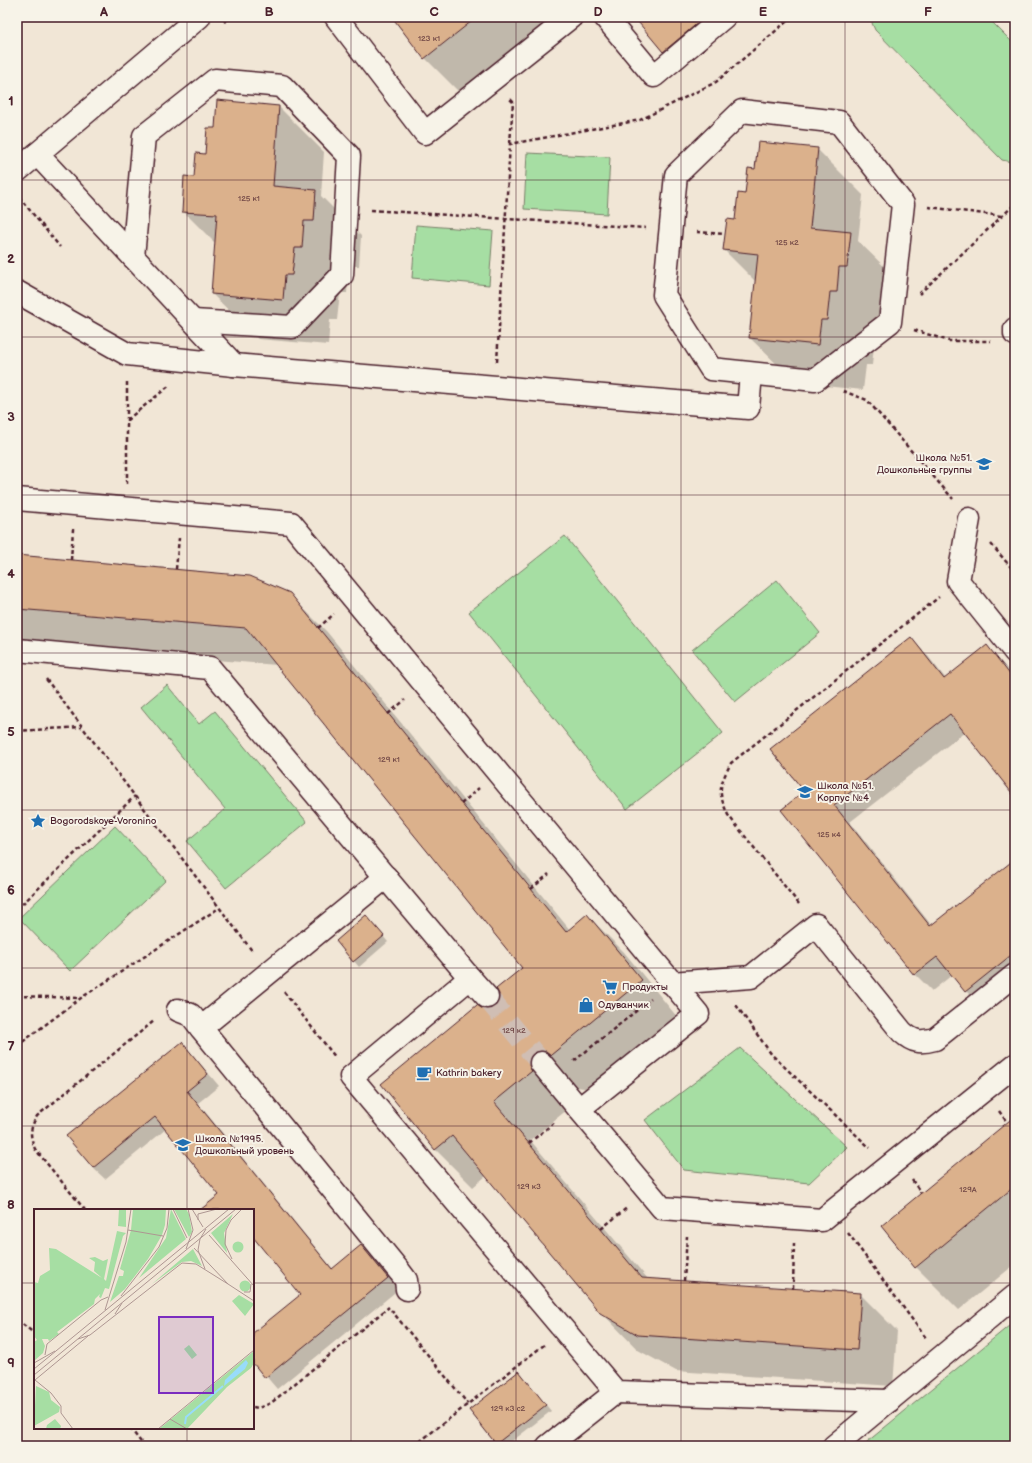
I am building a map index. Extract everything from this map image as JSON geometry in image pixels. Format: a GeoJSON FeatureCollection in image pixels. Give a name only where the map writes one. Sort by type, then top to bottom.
{"type":"FeatureCollection","features":[{"type":"Feature","properties":{"kind":"street"},"geometry":{"type":"LineString","coordinates":[[17,170],[199,17]]}},
{"type":"Feature","properties":{"kind":"street"},"geometry":{"type":"LineString","coordinates":[[336,17],[425,133],[571,17]]}},
{"type":"Feature","properties":{"kind":"street"},"geometry":{"type":"LineString","coordinates":[[605,17],[654,76],[724,17]]}},
{"type":"Feature","properties":{"kind":"street"},"geometry":{"type":"LineString","coordinates":[[133,257],[144,136],[215,80],[282,86],[349,156],[342,275],[292,327],[193,321]]}},
{"type":"Feature","properties":{"kind":"street"},"geometry":{"type":"LineString","coordinates":[[742,111],[840,122],[903,204],[890,322],[815,380],[711,369],[664,295],[676,175],[742,111]]}},
{"type":"Feature","properties":{"kind":"street"},"geometry":{"type":"LineString","coordinates":[[37,154],[234,365]]}},
{"type":"Feature","properties":{"kind":"street"},"geometry":{"type":"LineString","coordinates":[[17,292],[127,354],[234,365],[748,408],[751,374]]}},
{"type":"Feature","properties":{"kind":"street"},"geometry":{"type":"LineString","coordinates":[[1015,329],[1015,334]]}},
{"type":"Feature","properties":{"kind":"street"},"geometry":{"type":"LineString","coordinates":[[17,500],[292,523],[698,1014],[577,1107]]}},
{"type":"Feature","properties":{"kind":"street"},"geometry":{"type":"LineString","coordinates":[[969,519],[958,581],[1015,652]]}},
{"type":"Feature","properties":{"kind":"street"},"geometry":{"type":"LineString","coordinates":[[21,651],[210,668],[487,997]]}},
{"type":"Feature","properties":{"kind":"street"},"geometry":{"type":"LineString","coordinates":[[201,1028],[386,877]]}},
{"type":"Feature","properties":{"kind":"street"},"geometry":{"type":"LineString","coordinates":[[671,983],[751,977],[816,925],[902,1032],[910,1039],[923,1042],[935,1039],[1015,975]]}},
{"type":"Feature","properties":{"kind":"street"},"geometry":{"type":"LineString","coordinates":[[470,978],[351,1077],[616,1392]]}},
{"type":"Feature","properties":{"kind":"street"},"geometry":{"type":"LineString","coordinates":[[178,1010],[190,1015],[201,1028],[400,1272],[406,1280],[407,1289]]}},
{"type":"Feature","properties":{"kind":"street"},"geometry":{"type":"LineString","coordinates":[[547,1071],[662,1208],[822,1220],[1015,1065]]}},
{"type":"Feature","properties":{"kind":"street"},"geometry":{"type":"LineString","coordinates":[[834,1446],[1015,1296]]}},
{"type":"Feature","properties":{"kind":"street"},"geometry":{"type":"LineString","coordinates":[[548,1446],[616,1392],[889,1400]]}},
{"type":"Feature","properties":{"kind":"path"},"geometry":{"type":"LineString","coordinates":[[510,144],[640,120],[716,82],[792,17]]}},
{"type":"Feature","properties":{"kind":"path"},"geometry":{"type":"LineString","coordinates":[[496,387],[513,102]]}},
{"type":"Feature","properties":{"kind":"path"},"geometry":{"type":"LineString","coordinates":[[17,195],[60,247]]}},
{"type":"Feature","properties":{"kind":"path"},"geometry":{"type":"LineString","coordinates":[[903,204],[1003,216]]}},
{"type":"Feature","properties":{"kind":"path"},"geometry":{"type":"LineString","coordinates":[[918,295],[1015,204]]}},
{"type":"Feature","properties":{"kind":"path"},"geometry":{"type":"LineString","coordinates":[[346,208],[725,234]]}},
{"type":"Feature","properties":{"kind":"path"},"geometry":{"type":"LineString","coordinates":[[890,322],[949,341],[993,341]]}},
{"type":"Feature","properties":{"kind":"path"},"geometry":{"type":"LineString","coordinates":[[127,354],[127,509]]}},
{"type":"Feature","properties":{"kind":"path"},"geometry":{"type":"LineString","coordinates":[[815,380],[868,400],[1015,572]]}},
{"type":"Feature","properties":{"kind":"path"},"geometry":{"type":"LineString","coordinates":[[127,420],[174,381]]}},
{"type":"Feature","properties":{"kind":"path"},"geometry":{"type":"LineString","coordinates":[[71,560],[74,505]]}},
{"type":"Feature","properties":{"kind":"path"},"geometry":{"type":"LineString","coordinates":[[176,569],[181,514]]}},
{"type":"Feature","properties":{"kind":"path"},"geometry":{"type":"LineString","coordinates":[[816,925],[728,816],[721,798],[721,782],[731,763],[958,581]]}},
{"type":"Feature","properties":{"kind":"path"},"geometry":{"type":"LineString","coordinates":[[21,651],[83,727],[219,908],[351,1077]]}},
{"type":"Feature","properties":{"kind":"path"},"geometry":{"type":"LineString","coordinates":[[17,731],[83,727]]}},
{"type":"Feature","properties":{"kind":"path"},"geometry":{"type":"LineString","coordinates":[[17,908],[135,796]]}},
{"type":"Feature","properties":{"kind":"path"},"geometry":{"type":"LineString","coordinates":[[17,1046],[81,998],[219,908]]}},
{"type":"Feature","properties":{"kind":"path"},"geometry":{"type":"LineString","coordinates":[[718,980],[772,1055],[889,1166]]}},
{"type":"Feature","properties":{"kind":"path"},"geometry":{"type":"LineString","coordinates":[[547,1071],[671,983]]}},
{"type":"Feature","properties":{"kind":"path"},"geometry":{"type":"LineString","coordinates":[[17,996],[81,998]]}},
{"type":"Feature","properties":{"kind":"path"},"geometry":{"type":"LineString","coordinates":[[84,1209],[35,1148],[30,1137],[31,1127],[37,1116],[161,1016],[169,1011],[178,1010]]}},
{"type":"Feature","properties":{"kind":"path"},"geometry":{"type":"LineString","coordinates":[[529,1143],[577,1107]]}},
{"type":"Feature","properties":{"kind":"path"},"geometry":{"type":"LineString","coordinates":[[600,1229],[647,1191]]}},
{"type":"Feature","properties":{"kind":"path"},"geometry":{"type":"LineString","coordinates":[[684,1281],[688,1210]]}},
{"type":"Feature","properties":{"kind":"path"},"geometry":{"type":"LineString","coordinates":[[833,1212],[930,1343]]}},
{"type":"Feature","properties":{"kind":"path"},"geometry":{"type":"LineString","coordinates":[[793,1289],[795,1218]]}},
{"type":"Feature","properties":{"kind":"path"},"geometry":{"type":"LineString","coordinates":[[254,1407],[258,1408],[271,1403],[400,1298],[407,1289]]}},
{"type":"Feature","properties":{"kind":"path"},"geometry":{"type":"LineString","coordinates":[[389,1307],[468,1404]]}},
{"type":"Feature","properties":{"kind":"path"},"geometry":{"type":"LineString","coordinates":[[17,1320],[34,1333]]}},
{"type":"Feature","properties":{"kind":"path"},"geometry":{"type":"LineString","coordinates":[[414,1446],[564,1330]]}},
{"type":"Feature","properties":{"kind":"path"},"geometry":{"type":"LineString","coordinates":[[131,1429],[144,1446]]}},
{"type":"Feature","properties":{"kind":"green space"},"geometry":{"type":"Polygon","coordinates":[[[873,17],[987,17],[1015,45],[1015,160],[1011,162],[1002,160],[875,30],[872,23],[873,17]]]}},
{"type":"Feature","properties":{"kind":"green space"},"geometry":{"type":"Polygon","coordinates":[[[527,153],[610,157],[607,214],[524,209],[527,153]]]}},
{"type":"Feature","properties":{"kind":"green space"},"geometry":{"type":"Polygon","coordinates":[[[416,225],[493,231],[489,285],[412,278],[416,225]]]}},
{"type":"Feature","properties":{"kind":"green space"},"geometry":{"type":"Polygon","coordinates":[[[565,536],[723,733],[627,809],[469,612],[565,536]]]}},
{"type":"Feature","properties":{"kind":"green space"},"geometry":{"type":"Polygon","coordinates":[[[777,580],[820,633],[735,702],[692,650],[777,580]]]}},
{"type":"Feature","properties":{"kind":"green space"},"geometry":{"type":"Polygon","coordinates":[[[167,685],[199,724],[215,711],[307,822],[226,888],[187,841],[225,809],[141,707],[167,685]]]}},
{"type":"Feature","properties":{"kind":"green space"},"geometry":{"type":"Polygon","coordinates":[[[115,826],[166,880],[70,971],[19,918],[115,826]]]}},
{"type":"Feature","properties":{"kind":"green space"},"geometry":{"type":"Polygon","coordinates":[[[740,1048],[847,1147],[809,1183],[684,1170],[645,1120],[740,1048]]]}},
{"type":"Feature","properties":{"kind":"green space"},"geometry":{"type":"Polygon","coordinates":[[[1015,1321],[1015,1446],[862,1446],[1015,1321]]]}},
{"type":"Feature","properties":{"kind":"building"},"geometry":{"type":"Polygon","coordinates":[[[392,17],[477,17],[424,59],[392,17]]]}},
{"type":"Feature","properties":{"kind":"building"},"geometry":{"type":"Polygon","coordinates":[[[634,17],[705,17],[663,52],[634,17]]]}},
{"type":"Feature","properties":{"kind":"building"},"geometry":{"type":"Polygon","coordinates":[[[217,100],[279,106],[273,186],[316,190],[314,221],[304,221],[302,248],[295,248],[292,275],[285,275],[283,300],[211,294],[217,214],[182,212],[184,176],[194,177],[196,153],[205,154],[207,128],[215,128],[217,100]]]}},
{"type":"Feature","properties":{"kind":"building"},"geometry":{"type":"Polygon","coordinates":[[[758,142],[818,148],[810,228],[851,232],[847,267],[839,267],[837,292],[830,292],[827,320],[821,320],[818,345],[749,338],[758,254],[723,250],[727,219],[735,220],[738,193],[745,194],[748,168],[755,169],[758,142]]]}},
{"type":"Feature","properties":{"kind":"building"},"geometry":{"type":"Polygon","coordinates":[[[17,555],[250,576],[290,593],[566,932],[587,914],[642,980],[551,1055],[546,1051],[539,1051],[533,1054],[529,1058],[529,1065],[532,1071],[494,1102],[642,1278],[861,1293],[857,1350],[638,1335],[600,1313],[452,1136],[435,1150],[381,1084],[477,1005],[483,1009],[495,1007],[499,1001],[499,994],[496,989],[522,968],[246,628],[17,609],[17,555]]]}},
{"type":"Feature","properties":{"kind":"building"},"geometry":{"type":"Polygon","coordinates":[[[911,637],[944,679],[987,645],[1015,681],[1015,797],[950,714],[834,805],[930,926],[1015,859],[1015,952],[965,992],[937,957],[914,975],[781,810],[804,791],[770,749],[911,637]]]}},
{"type":"Feature","properties":{"kind":"building"},"geometry":{"type":"Polygon","coordinates":[[[366,915],[384,936],[353,962],[336,941],[366,915]]]}},
{"type":"Feature","properties":{"kind":"building"},"geometry":{"type":"Polygon","coordinates":[[[182,1042],[208,1074],[187,1091],[332,1269],[361,1245],[388,1278],[265,1378],[254,1364],[254,1332],[300,1295],[254,1238],[254,1209],[201,1209],[219,1195],[155,1117],[93,1168],[66,1136],[182,1042]]]}},
{"type":"Feature","properties":{"kind":"building"},"geometry":{"type":"Polygon","coordinates":[[[1015,1116],[1015,1186],[915,1268],[881,1226],[1015,1116]]]}},
{"type":"Feature","properties":{"kind":"building"},"geometry":{"type":"Polygon","coordinates":[[[519,1371],[546,1405],[496,1444],[469,1410],[519,1371]]]}},
{"type":"Feature","properties":{"kind":"tunnel"},"geometry":{"type":"LineString","coordinates":[[487,997],[541,1063]]}},
{"type":"Feature","properties":{"kind":"place","name":"Школа №51. Дошкольные группы"},"geometry":{"type":"Point","coordinates":[984,464]}},
{"type":"Feature","properties":{"kind":"place","name":"Школа №51. Корпус №4"},"geometry":{"type":"Point","coordinates":[805,792]}},
{"type":"Feature","properties":{"kind":"place","name":"Bogorodskoye-Voronino"},"geometry":{"type":"Point","coordinates":[38,821]}},
{"type":"Feature","properties":{"kind":"place","name":"Продукты"},"geometry":{"type":"Point","coordinates":[610,987]}},
{"type":"Feature","properties":{"kind":"place","name":"Одуванчик"},"geometry":{"type":"Point","coordinates":[586,1005]}},
{"type":"Feature","properties":{"kind":"place","name":"Kathrin bakery"},"geometry":{"type":"Point","coordinates":[424,1073]}},
{"type":"Feature","properties":{"kind":"place","name":"Школа №1995. Дошкольный уровень"},"geometry":{"type":"Point","coordinates":[183,1145]}}]}
